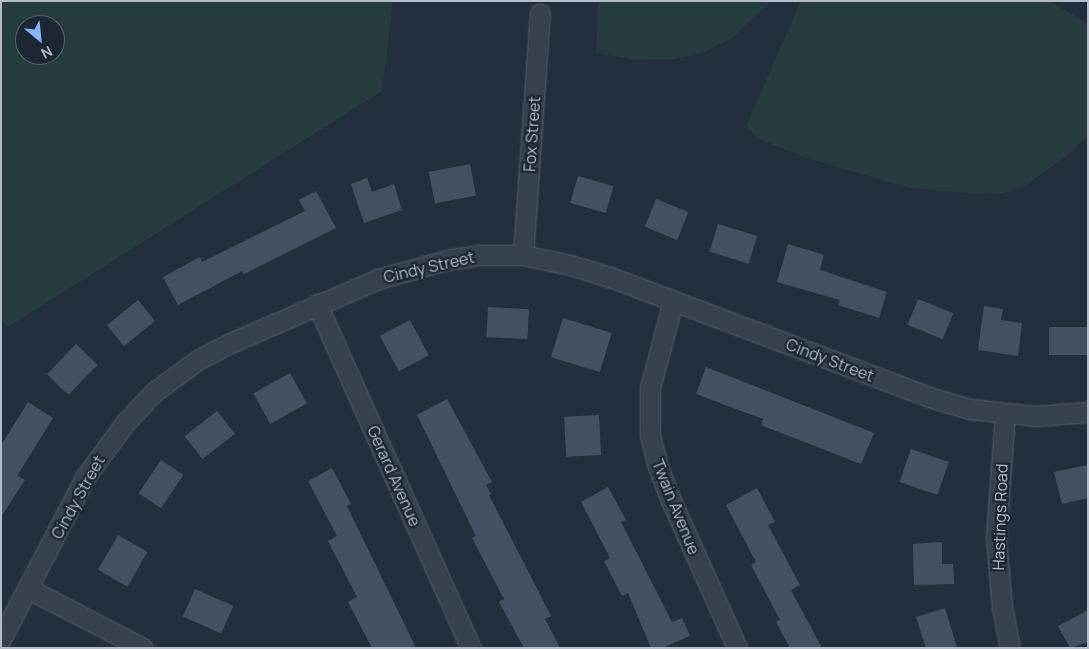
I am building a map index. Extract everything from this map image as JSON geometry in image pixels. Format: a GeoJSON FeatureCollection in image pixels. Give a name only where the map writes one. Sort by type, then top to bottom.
{"type":"FeatureCollection","features":[{"type":"Feature","properties":{"kind":"street","name":"Fox Street"},"geometry":{"type":"LineString","coordinates":[[523,255],[540,14]]}},
{"type":"Feature","properties":{"kind":"street","name":"Cindy Street"},"geometry":{"type":"LineString","coordinates":[[1,639],[29,589],[86,476],[125,423],[154,392],[199,359],[317,304],[378,279],[422,266],[480,255],[523,255],[610,277],[929,397],[1005,414],[1088,412]]}},
{"type":"Feature","properties":{"kind":"street","name":"Twain Avenue"},"geometry":{"type":"LineString","coordinates":[[674,301],[650,388],[650,435],[657,464],[670,498],[737,648]]}},
{"type":"Feature","properties":{"kind":"street","name":"Gerard Avenue"},"geometry":{"type":"LineString","coordinates":[[317,304],[471,648]]}},
{"type":"Feature","properties":{"kind":"street","name":"Hastings Road"},"geometry":{"type":"LineString","coordinates":[[1005,414],[996,538],[999,588],[1010,648]]}},
{"type":"Feature","properties":{"kind":"street"},"geometry":{"type":"LineString","coordinates":[[29,589],[143,648]]}},
{"type":"Feature","properties":{"kind":"green space"},"geometry":{"type":"Polygon","coordinates":[[[1,1],[393,1],[382,91],[8,327],[1,321],[1,1]]]}},
{"type":"Feature","properties":{"kind":"green space"},"geometry":{"type":"Polygon","coordinates":[[[599,1],[771,1],[734,37],[706,51],[675,59],[637,60],[596,53],[599,1]]]}},
{"type":"Feature","properties":{"kind":"green space"},"geometry":{"type":"Polygon","coordinates":[[[801,1],[1050,1],[1088,24],[1088,136],[1064,158],[1023,187],[1003,193],[980,194],[910,188],[810,159],[758,139],[746,126],[801,1]]]}},
{"type":"Feature","properties":{"kind":"building"},"geometry":{"type":"Polygon","coordinates":[[[470,164],[476,195],[435,203],[429,172],[470,164]]]}},
{"type":"Feature","properties":{"kind":"building"},"geometry":{"type":"Polygon","coordinates":[[[578,176],[614,186],[606,213],[570,203],[578,176]]]}},
{"type":"Feature","properties":{"kind":"building"},"geometry":{"type":"Polygon","coordinates":[[[367,178],[372,192],[394,184],[402,210],[364,223],[351,184],[367,178]]]}},
{"type":"Feature","properties":{"kind":"building"},"geometry":{"type":"Polygon","coordinates":[[[316,191],[336,228],[244,274],[242,271],[178,305],[163,277],[200,257],[202,262],[305,211],[299,200],[316,191]]]}},
{"type":"Feature","properties":{"kind":"building"},"geometry":{"type":"Polygon","coordinates":[[[656,199],[688,212],[677,240],[645,227],[656,199]]]}},
{"type":"Feature","properties":{"kind":"building"},"geometry":{"type":"Polygon","coordinates":[[[718,224],[757,236],[749,264],[710,252],[718,224]]]}},
{"type":"Feature","properties":{"kind":"building"},"geometry":{"type":"Polygon","coordinates":[[[788,244],[824,255],[820,270],[887,292],[879,318],[838,305],[840,300],[777,282],[788,244]]]}},
{"type":"Feature","properties":{"kind":"building"},"geometry":{"type":"Polygon","coordinates":[[[918,299],[953,313],[943,339],[908,325],[918,299]]]}},
{"type":"Feature","properties":{"kind":"building"},"geometry":{"type":"Polygon","coordinates":[[[138,300],[155,321],[124,346],[107,325],[138,300]]]}},
{"type":"Feature","properties":{"kind":"building"},"geometry":{"type":"Polygon","coordinates":[[[984,306],[1003,309],[1001,320],[1022,323],[1018,356],[978,350],[984,306]]]}},
{"type":"Feature","properties":{"kind":"building"},"geometry":{"type":"Polygon","coordinates":[[[488,307],[529,309],[527,339],[486,337],[488,307]]]}},
{"type":"Feature","properties":{"kind":"building"},"geometry":{"type":"Polygon","coordinates":[[[563,318],[612,333],[600,372],[551,357],[563,318]]]}},
{"type":"Feature","properties":{"kind":"building"},"geometry":{"type":"Polygon","coordinates":[[[410,320],[429,355],[399,371],[380,336],[410,320]]]}},
{"type":"Feature","properties":{"kind":"building"},"geometry":{"type":"Polygon","coordinates":[[[1049,327],[1088,327],[1088,355],[1049,355],[1049,327]]]}},
{"type":"Feature","properties":{"kind":"building"},"geometry":{"type":"Polygon","coordinates":[[[76,344],[98,365],[68,395],[47,374],[76,344]]]}},
{"type":"Feature","properties":{"kind":"building"},"geometry":{"type":"Polygon","coordinates":[[[706,367],[874,433],[861,464],[761,425],[763,419],[696,394],[706,367]]]}},
{"type":"Feature","properties":{"kind":"building"},"geometry":{"type":"Polygon","coordinates":[[[290,373],[307,404],[270,424],[253,393],[290,373]]]}},
{"type":"Feature","properties":{"kind":"building"},"geometry":{"type":"Polygon","coordinates":[[[447,399],[492,482],[486,485],[491,494],[489,495],[551,616],[545,619],[560,648],[524,648],[499,602],[504,599],[472,538],[476,536],[417,415],[447,399]]]}},
{"type":"Feature","properties":{"kind":"building"},"geometry":{"type":"Polygon","coordinates":[[[28,402],[53,418],[17,476],[25,480],[1,517],[1,445],[28,402]]]}},
{"type":"Feature","properties":{"kind":"building"},"geometry":{"type":"Polygon","coordinates":[[[217,411],[235,434],[203,459],[185,436],[217,411]]]}},
{"type":"Feature","properties":{"kind":"building"},"geometry":{"type":"Polygon","coordinates":[[[599,415],[601,455],[566,457],[564,417],[599,415]]]}},
{"type":"Feature","properties":{"kind":"building"},"geometry":{"type":"Polygon","coordinates":[[[911,449],[949,462],[937,495],[900,482],[911,449]]]}},
{"type":"Feature","properties":{"kind":"building"},"geometry":{"type":"Polygon","coordinates":[[[161,460],[183,475],[161,508],[139,493],[161,460]]]}},
{"type":"Feature","properties":{"kind":"building"},"geometry":{"type":"Polygon","coordinates":[[[1088,465],[1088,498],[1062,504],[1054,472],[1088,465]]]}},
{"type":"Feature","properties":{"kind":"building"},"geometry":{"type":"Polygon","coordinates":[[[332,468],[351,504],[347,506],[416,648],[372,648],[348,602],[357,597],[328,541],[337,536],[308,481],[332,468]]]}},
{"type":"Feature","properties":{"kind":"building"},"geometry":{"type":"Polygon","coordinates":[[[608,487],[626,520],[621,522],[672,622],[682,618],[690,636],[662,648],[651,648],[628,593],[622,596],[604,561],[610,558],[581,502],[608,487]]]}},
{"type":"Feature","properties":{"kind":"building"},"geometry":{"type":"Polygon","coordinates":[[[757,488],[775,522],[768,525],[800,585],[791,590],[822,648],[790,648],[776,622],[780,620],[751,565],[756,562],[726,505],[757,488]]]}},
{"type":"Feature","properties":{"kind":"building"},"geometry":{"type":"Polygon","coordinates":[[[118,535],[147,552],[127,587],[98,570],[118,535]]]}},
{"type":"Feature","properties":{"kind":"building"},"geometry":{"type":"Polygon","coordinates":[[[942,542],[942,564],[953,564],[954,584],[914,585],[913,544],[942,542]]]}},
{"type":"Feature","properties":{"kind":"building"},"geometry":{"type":"Polygon","coordinates":[[[195,589],[233,606],[221,633],[183,616],[195,589]]]}},
{"type":"Feature","properties":{"kind":"building"},"geometry":{"type":"Polygon","coordinates":[[[945,608],[957,648],[926,648],[916,617],[945,608]]]}},
{"type":"Feature","properties":{"kind":"building"},"geometry":{"type":"Polygon","coordinates":[[[1088,610],[1088,642],[1070,648],[1058,626],[1088,610]]]}}]}
